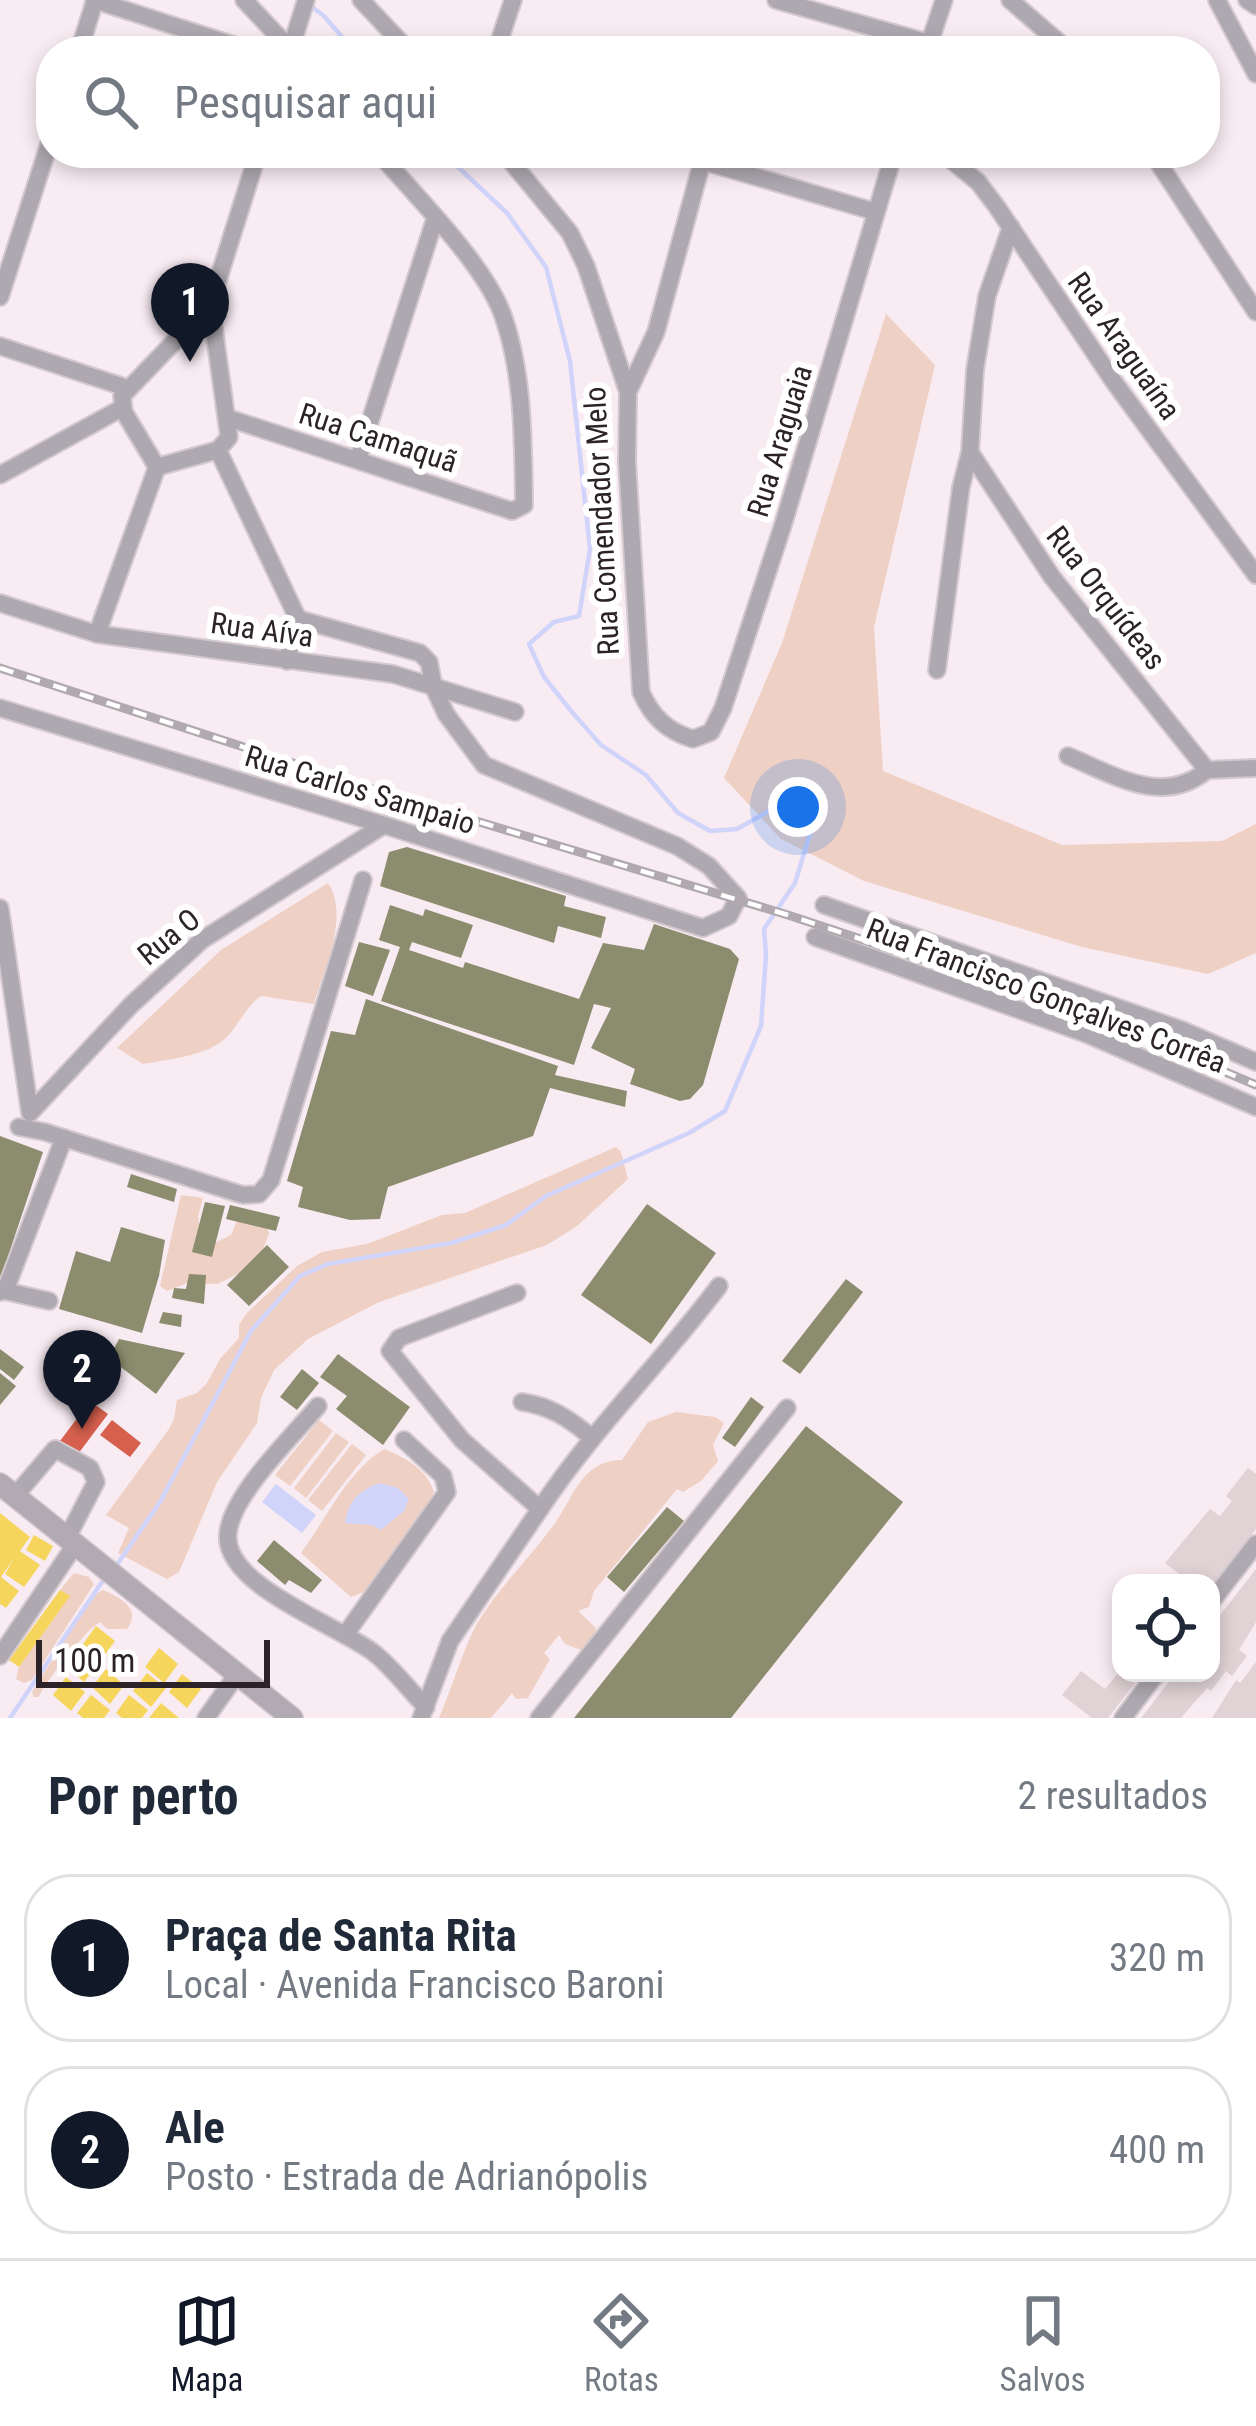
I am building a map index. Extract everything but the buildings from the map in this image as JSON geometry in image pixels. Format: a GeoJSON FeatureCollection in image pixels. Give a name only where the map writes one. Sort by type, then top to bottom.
{"type":"FeatureCollection","features":[{"type":"Feature","properties":{"kind":"main road"},"geometry":{"type":"LineString","coordinates":[[7,1490],[292,1718]]}},
{"type":"Feature","properties":{"kind":"street"},"geometry":{"type":"LineString","coordinates":[[84,36],[95,0],[206,36]]}},
{"type":"Feature","properties":{"kind":"street"},"geometry":{"type":"LineString","coordinates":[[244,0],[282,36]]}},
{"type":"Feature","properties":{"kind":"street"},"geometry":{"type":"LineString","coordinates":[[295,36],[306,0]]}},
{"type":"Feature","properties":{"kind":"street"},"geometry":{"type":"LineString","coordinates":[[361,0],[395,36]]}},
{"type":"Feature","properties":{"kind":"street"},"geometry":{"type":"LineString","coordinates":[[501,36],[513,0]]}},
{"type":"Feature","properties":{"kind":"street"},"geometry":{"type":"LineString","coordinates":[[776,0],[892,36]]}},
{"type":"Feature","properties":{"kind":"street"},"geometry":{"type":"LineString","coordinates":[[932,36],[944,0]]}},
{"type":"Feature","properties":{"kind":"street"},"geometry":{"type":"LineString","coordinates":[[1010,0],[1052,36]]}},
{"type":"Feature","properties":{"kind":"street"},"geometry":{"type":"LineString","coordinates":[[1217,0],[1256,74]]}},
{"type":"Feature","properties":{"kind":"street"},"geometry":{"type":"LineString","coordinates":[[1247,0],[1256,6]]}},
{"type":"Feature","properties":{"kind":"street"},"geometry":{"type":"LineString","coordinates":[[0,297],[42,168]]}},
{"type":"Feature","properties":{"kind":"street"},"geometry":{"type":"LineString","coordinates":[[207,315],[253,168]]}},
{"type":"Feature","properties":{"kind":"street"},"geometry":{"type":"LineString","coordinates":[[358,459],[435,219],[392,168]]}},
{"type":"Feature","properties":{"kind":"street","name":"Rua Comendador Melo"},"geometry":{"type":"LineString","coordinates":[[517,168],[571,233],[628,392],[627,462],[641,692],[649,709],[676,734],[703,737]]}},
{"type":"Feature","properties":{"kind":"street"},"geometry":{"type":"LineString","coordinates":[[628,392],[656,332],[700,168]]}},
{"type":"Feature","properties":{"kind":"street"},"geometry":{"type":"LineString","coordinates":[[723,168],[876,212]]}},
{"type":"Feature","properties":{"kind":"street","name":"Rua Araguaia"},"geometry":{"type":"LineString","coordinates":[[703,737],[711,732],[723,708],[889,168]]}},
{"type":"Feature","properties":{"kind":"street","name":"Rua Araguaína"},"geometry":{"type":"LineString","coordinates":[[961,168],[1011,227],[1114,382],[1256,575]]}},
{"type":"Feature","properties":{"kind":"street"},"geometry":{"type":"LineString","coordinates":[[1162,168],[1256,312]]}},
{"type":"Feature","properties":{"kind":"street","name":"Rua Camaquã"},"geometry":{"type":"LineString","coordinates":[[228,418],[512,511],[524,505],[522,423],[502,313],[486,282],[435,219]]}},
{"type":"Feature","properties":{"kind":"street"},"geometry":{"type":"LineString","coordinates":[[938,670],[987,296],[1011,227]]}},
{"type":"Feature","properties":{"kind":"street"},"geometry":{"type":"LineString","coordinates":[[157,466],[122,408],[122,396],[197,319],[207,315]]}},
{"type":"Feature","properties":{"kind":"street"},"geometry":{"type":"LineString","coordinates":[[157,466],[218,450],[229,437],[213,322],[207,315]]}},
{"type":"Feature","properties":{"kind":"street"},"geometry":{"type":"LineString","coordinates":[[0,346],[127,388]]}},
{"type":"Feature","properties":{"kind":"street"},"geometry":{"type":"LineString","coordinates":[[0,476],[122,408]]}},
{"type":"Feature","properties":{"kind":"street"},"geometry":{"type":"LineString","coordinates":[[218,450],[298,619],[286,661]]}},
{"type":"Feature","properties":{"kind":"street","name":"Rua Orquídeas"},"geometry":{"type":"LineString","coordinates":[[970,452],[1052,577],[1207,770]]}},
{"type":"Feature","properties":{"kind":"street"},"geometry":{"type":"LineString","coordinates":[[97,634],[157,466]]}},
{"type":"Feature","properties":{"kind":"street","name":"Rua Aíva"},"geometry":{"type":"LineString","coordinates":[[0,603],[97,634],[393,674],[515,712]]}},
{"type":"Feature","properties":{"kind":"street","name":"Rua Carlos Sampaio"},"geometry":{"type":"LineString","coordinates":[[0,708],[703,928],[729,916],[738,898],[709,866],[625,822],[491,770],[462,740],[434,688],[430,662],[420,653],[298,619]]}},
{"type":"Feature","properties":{"kind":"street"},"geometry":{"type":"LineString","coordinates":[[1068,756],[1162,790],[1183,786],[1207,770],[1256,768]]}},
{"type":"Feature","properties":{"kind":"street","name":"Rua O"},"geometry":{"type":"LineString","coordinates":[[25,1112],[202,940],[385,825]]}},
{"type":"Feature","properties":{"kind":"street"},"geometry":{"type":"LineString","coordinates":[[0,908],[25,1112],[64,1138],[243,1196],[259,1194],[271,1180],[363,880]]}},
{"type":"Feature","properties":{"kind":"street"},"geometry":{"type":"LineString","coordinates":[[824,904],[1182,1030],[1256,1062]]}},
{"type":"Feature","properties":{"kind":"street","name":"Rua Francisco Gonçalves Corrêa"},"geometry":{"type":"LineString","coordinates":[[815,937],[1084,1034],[1256,1107]]}},
{"type":"Feature","properties":{"kind":"street"},"geometry":{"type":"LineString","coordinates":[[0,1120],[25,1112]]}},
{"type":"Feature","properties":{"kind":"street"},"geometry":{"type":"LineString","coordinates":[[49,1301],[3,1292],[64,1138]]}},
{"type":"Feature","properties":{"kind":"street"},"geometry":{"type":"LineString","coordinates":[[423,1713],[450,1641],[590,1436],[664,1359],[719,1286]]}},
{"type":"Feature","properties":{"kind":"street"},"geometry":{"type":"LineString","coordinates":[[517,1293],[400,1338],[390,1351],[462,1440],[540,1509]]}},
{"type":"Feature","properties":{"kind":"street"},"geometry":{"type":"LineString","coordinates":[[522,1402],[559,1412],[590,1436]]}},
{"type":"Feature","properties":{"kind":"street"},"geometry":{"type":"LineString","coordinates":[[318,1406],[243,1497],[227,1534],[232,1555],[245,1573],[272,1594],[375,1654],[423,1713]]}},
{"type":"Feature","properties":{"kind":"street"},"geometry":{"type":"LineString","coordinates":[[539,1718],[787,1408]]}},
{"type":"Feature","properties":{"kind":"street"},"geometry":{"type":"LineString","coordinates":[[345,1635],[447,1492],[443,1476],[404,1440]]}},
{"type":"Feature","properties":{"kind":"street"},"geometry":{"type":"LineString","coordinates":[[0,1656],[76,1546],[96,1483],[90,1468],[55,1449],[7,1490]]}},
{"type":"Feature","properties":{"kind":"street"},"geometry":{"type":"LineString","coordinates":[[1220,1591],[1256,1544]]}},
{"type":"Feature","properties":{"kind":"street"},"geometry":{"type":"LineString","coordinates":[[206,1718],[238,1673]]}},
{"type":"Feature","properties":{"kind":"street"},"geometry":{"type":"LineString","coordinates":[[1123,1718],[1150,1682]]}},
{"type":"Feature","properties":{"kind":"shaded area"},"geometry":{"type":"Polygon","coordinates":[[[886,314],[935,365],[874,627],[883,771],[1062,845],[1222,841],[1256,824],[1256,953],[1208,974],[1082,947],[864,881],[781,839],[724,778],[782,643],[886,314]]]}},
{"type":"Feature","properties":{"kind":"shaded area"},"geometry":{"type":"Polygon","coordinates":[[[328,883],[336,927],[314,1004],[261,996],[221,1042],[184,1057],[143,1064],[117,1048],[221,950],[328,883]]]}},
{"type":"Feature","properties":{"kind":"shaded area"},"geometry":{"type":"Polygon","coordinates":[[[616,1147],[628,1179],[577,1226],[547,1245],[379,1302],[308,1339],[274,1370],[261,1398],[257,1423],[217,1482],[179,1572],[167,1579],[118,1553],[129,1528],[106,1515],[169,1429],[177,1400],[197,1393],[207,1383],[239,1338],[239,1325],[246,1314],[297,1266],[322,1252],[367,1244],[442,1215],[465,1213],[616,1147]]]}},
{"type":"Feature","properties":{"kind":"shaded area"},"geometry":{"type":"Polygon","coordinates":[[[181,1195],[203,1198],[198,1216],[202,1249],[231,1235],[240,1214],[263,1214],[269,1234],[257,1264],[218,1284],[187,1283],[167,1291],[160,1286],[181,1195]]]}},
{"type":"Feature","properties":{"kind":"shaded area"},"geometry":{"type":"Polygon","coordinates":[[[676,1412],[715,1417],[724,1423],[713,1445],[718,1461],[701,1481],[683,1492],[677,1489],[594,1591],[589,1607],[578,1611],[596,1628],[594,1640],[581,1650],[565,1644],[559,1635],[544,1653],[550,1659],[528,1698],[516,1699],[512,1693],[491,1718],[439,1718],[478,1622],[553,1526],[580,1483],[596,1467],[622,1460],[648,1422],[676,1412]]]}},
{"type":"Feature","properties":{"kind":"shaded area"},"geometry":{"type":"Polygon","coordinates":[[[319,1420],[333,1431],[290,1486],[275,1475],[319,1420]]]}},
{"type":"Feature","properties":{"kind":"shaded area"},"geometry":{"type":"Polygon","coordinates":[[[336,1433],[349,1442],[306,1498],[294,1488],[336,1433]]]}},
{"type":"Feature","properties":{"kind":"shaded area"},"geometry":{"type":"Polygon","coordinates":[[[352,1444],[366,1455],[322,1511],[308,1500],[352,1444]]]}},
{"type":"Feature","properties":{"kind":"shaded area"},"geometry":{"type":"Polygon","coordinates":[[[384,1449],[414,1465],[434,1492],[388,1568],[351,1597],[301,1553],[348,1483],[384,1449]]]}},
{"type":"Feature","properties":{"kind":"shaded area"},"geometry":{"type":"Polygon","coordinates":[[[74,1573],[89,1577],[94,1584],[32,1680],[16,1679],[19,1667],[69,1596],[60,1590],[74,1573]]]}},
{"type":"Feature","properties":{"kind":"shaded area"},"geometry":{"type":"Polygon","coordinates":[[[103,1590],[131,1610],[127,1629],[107,1629],[100,1622],[94,1626],[39,1697],[34,1697],[32,1692],[93,1596],[103,1590]]]}},
{"type":"Feature","properties":{"kind":"water"},"geometry":{"type":"Polygon","coordinates":[[[379,1483],[398,1488],[409,1499],[404,1511],[381,1530],[345,1523],[356,1498],[379,1483]]]}},
{"type":"Feature","properties":{"kind":"water"},"geometry":{"type":"Polygon","coordinates":[[[276,1484],[316,1515],[302,1533],[262,1502],[276,1484]]]}},
{"type":"Feature","properties":{"kind":"waterway"},"geometry":{"type":"LineString","coordinates":[[308,4],[341,36]]}},
{"type":"Feature","properties":{"kind":"waterway"},"geometry":{"type":"LineString","coordinates":[[116,1566],[160,1502],[251,1331],[300,1276],[328,1264],[451,1243],[506,1225],[546,1196],[689,1133],[725,1111],[761,1026],[764,929],[795,883],[810,834],[778,806],[737,829],[710,831],[678,813],[646,775],[601,745],[544,677],[529,644],[554,622],[579,616],[590,549],[570,361],[546,267],[507,213],[459,168]]}},
{"type":"Feature","properties":{"kind":"waterway"},"geometry":{"type":"LineString","coordinates":[[10,1718],[104,1579]]}},
{"type":"Feature","properties":{"kind":"railway"},"geometry":{"type":"LineString","coordinates":[[0,668],[1097,1017],[1256,1085]]}},
{"type":"Feature","properties":{"kind":"place","name":"Praça de Santa Rita"},"geometry":{"type":"Point","coordinates":[190,362]}},
{"type":"Feature","properties":{"kind":"place","name":"Ale"},"geometry":{"type":"Point","coordinates":[82,1429]}}]}
